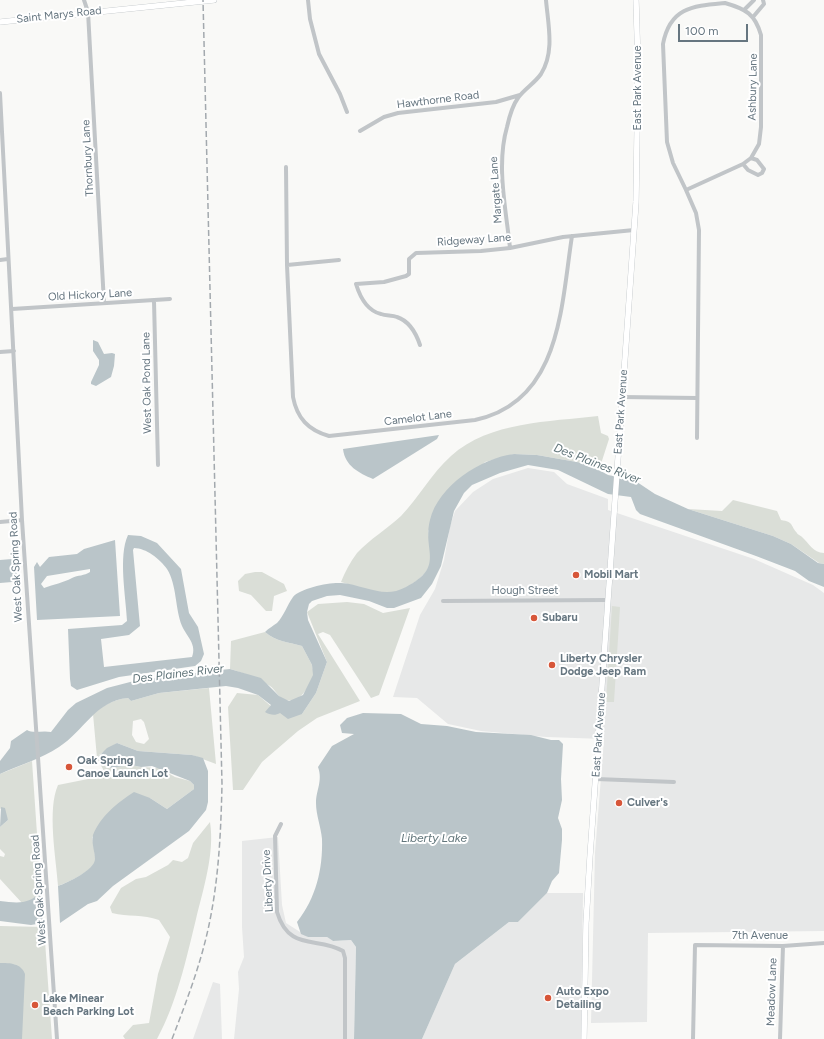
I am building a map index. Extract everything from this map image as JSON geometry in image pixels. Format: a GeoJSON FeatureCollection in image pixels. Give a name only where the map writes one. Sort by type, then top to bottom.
{"type":"FeatureCollection","features":[{"type":"Feature","properties":{"kind":"main road","name":"Saint Marys Road"},"geometry":{"type":"LineString","coordinates":[[0,22],[214,0]]}},
{"type":"Feature","properties":{"kind":"main road","name":"East Park Avenue"},"geometry":{"type":"LineString","coordinates":[[584,1039],[586,924],[638,159],[636,0]]}},
{"type":"Feature","properties":{"kind":"street","name":"Thornbury Lane"},"geometry":{"type":"LineString","coordinates":[[84,0],[88,12],[104,303]]}},
{"type":"Feature","properties":{"kind":"street"},"geometry":{"type":"LineString","coordinates":[[308,0],[310,20],[319,54],[340,94],[347,112]]}},
{"type":"Feature","properties":{"kind":"street","name":"Margate Lane"},"geometry":{"type":"LineString","coordinates":[[510,248],[504,191],[503,147],[512,111],[522,94],[541,74],[548,56],[550,46],[546,0]]}},
{"type":"Feature","properties":{"kind":"street"},"geometry":{"type":"LineString","coordinates":[[744,10],[754,0]]}},
{"type":"Feature","properties":{"kind":"street"},"geometry":{"type":"LineString","coordinates":[[753,17],[764,4],[762,0]]}},
{"type":"Feature","properties":{"kind":"street","name":"Ashbury Lane"},"geometry":{"type":"LineString","coordinates":[[686,190],[743,164],[750,158],[759,144],[762,127],[763,46],[758,25],[753,17],[744,10],[725,3],[687,8],[676,16],[665,33],[663,44],[667,142],[673,163],[696,213],[699,230],[697,438]]}},
{"type":"Feature","properties":{"kind":"street","name":"West Oak Spring Road"},"geometry":{"type":"LineString","coordinates":[[0,93],[22,520],[57,1039]]}},
{"type":"Feature","properties":{"kind":"street","name":"Hawthorne Road"},"geometry":{"type":"LineString","coordinates":[[360,131],[398,113],[496,102],[522,94]]}},
{"type":"Feature","properties":{"kind":"street"},"geometry":{"type":"LineString","coordinates":[[743,164],[752,174],[758,175],[762,173],[764,169],[762,165],[750,158]]}},
{"type":"Feature","properties":{"kind":"street","name":"Camelot Lane"},"geometry":{"type":"LineString","coordinates":[[286,168],[287,265],[294,406],[301,419],[312,429],[329,436],[475,420],[495,414],[517,400],[538,378],[549,358],[556,333],[572,236]]}},
{"type":"Feature","properties":{"kind":"street","name":"Ridgeway Lane"},"geometry":{"type":"LineString","coordinates":[[420,345],[417,336],[408,323],[396,316],[374,312],[358,291],[356,284],[384,282],[406,276],[409,274],[409,259],[416,253],[480,251],[510,248],[572,236],[634,230]]}},
{"type":"Feature","properties":{"kind":"street"},"geometry":{"type":"LineString","coordinates":[[0,260],[8,259]]}},
{"type":"Feature","properties":{"kind":"street"},"geometry":{"type":"LineString","coordinates":[[287,265],[339,260]]}},
{"type":"Feature","properties":{"kind":"street","name":"Old Hickory Lane"},"geometry":{"type":"LineString","coordinates":[[12,308],[170,299]]}},
{"type":"Feature","properties":{"kind":"street","name":"West Oak Pond Lane"},"geometry":{"type":"LineString","coordinates":[[154,301],[158,466]]}},
{"type":"Feature","properties":{"kind":"street"},"geometry":{"type":"LineString","coordinates":[[0,352],[14,351]]}},
{"type":"Feature","properties":{"kind":"street"},"geometry":{"type":"LineString","coordinates":[[622,397],[697,398]]}},
{"type":"Feature","properties":{"kind":"street"},"geometry":{"type":"LineString","coordinates":[[0,522],[22,520]]}},
{"type":"Feature","properties":{"kind":"street","name":"Hough Street"},"geometry":{"type":"LineString","coordinates":[[443,601],[608,600]]}},
{"type":"Feature","properties":{"kind":"street"},"geometry":{"type":"LineString","coordinates":[[596,779],[674,782]]}},
{"type":"Feature","properties":{"kind":"street","name":"Liberty Drive"},"geometry":{"type":"LineString","coordinates":[[281,824],[275,836],[277,912],[283,926],[294,936],[308,943],[338,948],[343,951],[345,958],[345,1039]]}},
{"type":"Feature","properties":{"kind":"street","name":"7th Avenue"},"geometry":{"type":"LineString","coordinates":[[694,1039],[696,945],[782,946],[824,943]]}},
{"type":"Feature","properties":{"kind":"street","name":"Meadow Lane"},"geometry":{"type":"LineString","coordinates":[[780,1039],[782,946]]}},
{"type":"Feature","properties":{"kind":"shaded area"},"geometry":{"type":"Polygon","coordinates":[[[598,416],[601,433],[608,436],[609,439],[599,470],[588,464],[537,455],[514,454],[485,462],[428,531],[431,561],[429,567],[420,578],[406,588],[392,593],[375,591],[341,582],[357,553],[367,543],[401,516],[444,463],[467,444],[484,436],[521,425],[598,416]]]}},
{"type":"Feature","properties":{"kind":"shaded area"},"geometry":{"type":"Polygon","coordinates":[[[528,468],[554,472],[567,484],[608,499],[608,510],[754,559],[813,585],[824,593],[824,931],[648,933],[647,1022],[591,1023],[595,853],[604,739],[546,737],[481,731],[448,724],[417,698],[393,697],[420,615],[435,589],[444,560],[450,526],[455,511],[473,492],[493,479],[528,468]]]}},
{"type":"Feature","properties":{"kind":"shaded area"},"geometry":{"type":"Polygon","coordinates":[[[733,500],[777,511],[781,520],[790,523],[797,533],[814,550],[824,553],[824,564],[819,563],[791,544],[773,536],[688,509],[722,511],[733,500]]]}},
{"type":"Feature","properties":{"kind":"shaded area"},"geometry":{"type":"Polygon","coordinates":[[[262,572],[284,584],[287,591],[274,596],[272,611],[266,611],[251,595],[239,591],[238,581],[245,574],[262,572]]]}},
{"type":"Feature","properties":{"kind":"shaded area"},"geometry":{"type":"Polygon","coordinates":[[[347,602],[364,604],[383,613],[410,608],[379,695],[371,698],[330,635],[323,632],[318,634],[360,701],[317,718],[298,731],[262,762],[243,790],[233,790],[228,707],[237,693],[258,695],[279,713],[302,714],[316,693],[327,662],[307,612],[318,604],[347,602]]]}},
{"type":"Feature","properties":{"kind":"shaded area"},"geometry":{"type":"Polygon","coordinates":[[[612,606],[620,607],[614,702],[606,702],[612,606]]]}},
{"type":"Feature","properties":{"kind":"shaded area"},"geometry":{"type":"Polygon","coordinates":[[[265,632],[278,640],[302,646],[312,665],[314,675],[306,690],[299,698],[294,700],[283,699],[272,687],[265,683],[230,669],[231,641],[265,632]]]}},
{"type":"Feature","properties":{"kind":"shaded area"},"geometry":{"type":"Polygon","coordinates":[[[209,688],[216,764],[192,755],[138,751],[117,743],[99,755],[117,767],[131,765],[159,768],[175,777],[190,781],[194,785],[194,789],[167,809],[150,798],[92,837],[95,856],[95,862],[93,865],[90,869],[79,876],[58,886],[54,848],[53,807],[58,785],[103,776],[104,771],[97,758],[93,714],[105,705],[114,701],[128,698],[131,701],[159,693],[209,688]],[[141,719],[133,721],[132,735],[136,742],[144,744],[149,739],[144,722],[141,719]]]}},
{"type":"Feature","properties":{"kind":"shaded area"},"geometry":{"type":"Polygon","coordinates":[[[32,761],[41,892],[34,900],[22,903],[0,879],[0,856],[4,857],[5,854],[0,849],[0,827],[8,820],[0,808],[0,774],[32,761]]]}},
{"type":"Feature","properties":{"kind":"shaded area"},"geometry":{"type":"Polygon","coordinates":[[[210,822],[211,846],[208,871],[185,965],[170,1010],[157,1039],[125,1039],[123,1036],[133,1025],[149,1023],[158,974],[170,937],[159,920],[112,913],[110,907],[121,888],[136,879],[146,877],[168,865],[173,860],[182,862],[188,858],[193,843],[210,822]]]}},
{"type":"Feature","properties":{"kind":"shaded area"},"geometry":{"type":"Polygon","coordinates":[[[278,837],[282,905],[286,923],[308,937],[327,937],[333,941],[351,940],[356,947],[354,1039],[234,1039],[239,989],[238,972],[244,957],[242,927],[242,841],[278,837]]]}},
{"type":"Feature","properties":{"kind":"shaded area"},"geometry":{"type":"Polygon","coordinates":[[[547,893],[583,893],[581,1039],[422,1039],[455,964],[509,922],[518,922],[547,893]]]}},
{"type":"Feature","properties":{"kind":"shaded area"},"geometry":{"type":"Polygon","coordinates":[[[0,926],[44,927],[52,1039],[21,1039],[16,965],[0,963],[0,926]]]}},
{"type":"Feature","properties":{"kind":"shaded area"},"geometry":{"type":"Polygon","coordinates":[[[213,982],[220,984],[222,1039],[193,1039],[213,982]]]}},
{"type":"Feature","properties":{"kind":"water"},"geometry":{"type":"Polygon","coordinates":[[[93,340],[98,342],[104,354],[115,354],[111,377],[96,386],[91,384],[99,365],[99,360],[93,351],[93,340]]]}},
{"type":"Feature","properties":{"kind":"water"},"geometry":{"type":"Polygon","coordinates":[[[439,435],[437,439],[373,479],[354,468],[344,455],[343,449],[439,435]]]}},
{"type":"Feature","properties":{"kind":"water"},"geometry":{"type":"Polygon","coordinates":[[[514,454],[537,455],[588,464],[608,475],[634,480],[655,494],[688,509],[773,536],[791,544],[818,563],[824,564],[824,587],[809,581],[795,571],[640,514],[636,510],[631,497],[608,494],[558,470],[528,465],[500,473],[472,485],[464,493],[454,511],[441,566],[432,584],[421,598],[394,608],[387,608],[369,601],[340,595],[327,596],[312,601],[309,604],[307,612],[308,620],[327,662],[316,693],[302,714],[288,719],[280,713],[274,715],[269,714],[265,712],[271,705],[258,695],[238,688],[226,686],[159,693],[131,701],[128,698],[117,700],[98,711],[76,733],[59,747],[0,774],[0,761],[10,748],[11,741],[27,730],[32,732],[51,732],[68,710],[76,703],[107,688],[134,681],[230,669],[261,678],[279,696],[289,701],[303,695],[313,675],[312,665],[302,646],[278,640],[265,632],[277,623],[284,614],[293,597],[308,588],[336,583],[350,584],[381,592],[401,590],[406,587],[426,572],[429,565],[430,557],[428,531],[430,520],[442,496],[451,485],[475,468],[488,461],[514,454]]]}},
{"type":"Feature","properties":{"kind":"water"},"geometry":{"type":"Polygon","coordinates":[[[128,535],[141,536],[157,543],[181,569],[189,613],[198,627],[204,654],[201,661],[195,666],[119,677],[77,690],[71,686],[68,629],[122,625],[127,621],[123,577],[123,554],[128,535]],[[134,548],[133,550],[140,626],[129,635],[101,639],[104,667],[192,657],[192,644],[182,626],[173,582],[170,575],[164,565],[157,558],[139,548],[134,548]]]}},
{"type":"Feature","properties":{"kind":"water"},"geometry":{"type":"Polygon","coordinates":[[[115,540],[120,616],[37,620],[34,567],[37,562],[40,567],[49,557],[77,554],[84,549],[115,540]],[[90,569],[47,576],[41,584],[44,588],[90,572],[90,569]]]}},
{"type":"Feature","properties":{"kind":"water"},"geometry":{"type":"Polygon","coordinates":[[[12,559],[15,562],[17,578],[12,582],[0,583],[0,560],[12,559]]]}},
{"type":"Feature","properties":{"kind":"water","name":"Liberty Lake"},"geometry":{"type":"Polygon","coordinates":[[[363,713],[401,714],[421,724],[447,726],[476,732],[531,735],[551,740],[559,740],[563,744],[561,779],[562,800],[558,818],[562,829],[559,873],[552,881],[547,893],[518,922],[509,922],[455,964],[422,1039],[354,1039],[356,947],[351,940],[333,941],[327,937],[308,937],[301,934],[297,922],[304,913],[314,893],[320,872],[322,839],[316,803],[320,781],[318,767],[332,746],[354,734],[342,733],[340,725],[347,718],[363,713]]]}},
{"type":"Feature","properties":{"kind":"water"},"geometry":{"type":"Polygon","coordinates":[[[117,743],[138,751],[192,755],[203,758],[208,771],[208,802],[206,810],[189,831],[113,886],[97,901],[88,904],[60,923],[58,886],[80,876],[94,863],[95,859],[92,841],[93,835],[100,822],[110,810],[134,792],[150,798],[167,809],[194,789],[194,785],[190,781],[152,766],[141,767],[131,765],[110,768],[97,758],[107,748],[117,743]]]}},
{"type":"Feature","properties":{"kind":"water"},"geometry":{"type":"Polygon","coordinates":[[[1,807],[5,808],[8,820],[0,827],[1,807]]]}},
{"type":"Feature","properties":{"kind":"water"},"geometry":{"type":"Polygon","coordinates":[[[41,892],[43,923],[31,925],[0,921],[0,901],[27,901],[41,892]]]}},
{"type":"Feature","properties":{"kind":"water"},"geometry":{"type":"Polygon","coordinates":[[[0,963],[18,966],[25,974],[22,1039],[0,1039],[0,963]]]}},
{"type":"Feature","properties":{"kind":"railway"},"geometry":{"type":"LineString","coordinates":[[172,1039],[189,995],[207,935],[217,869],[222,801],[203,0]]}},
{"type":"Feature","properties":{"kind":"place","name":"Mobil Mart"},"geometry":{"type":"Point","coordinates":[576,575]}},
{"type":"Feature","properties":{"kind":"place","name":"Subaru"},"geometry":{"type":"Point","coordinates":[534,618]}},
{"type":"Feature","properties":{"kind":"place","name":"Liberty Chrysler Dodge Jeep Ram"},"geometry":{"type":"Point","coordinates":[552,665]}},
{"type":"Feature","properties":{"kind":"place","name":"Oak Spring Canoe Launch Lot"},"geometry":{"type":"Point","coordinates":[69,767]}},
{"type":"Feature","properties":{"kind":"place","name":"Culver's"},"geometry":{"type":"Point","coordinates":[619,803]}},
{"type":"Feature","properties":{"kind":"place","name":"Auto Expo Detailing"},"geometry":{"type":"Point","coordinates":[548,998]}},
{"type":"Feature","properties":{"kind":"place","name":"Lake Minear Beach Parking Lot"},"geometry":{"type":"Point","coordinates":[35,1005]}},
{"type":"Feature","properties":{"kind":"water label","name":"Des Plaines River"},"geometry":{"type":"Point","coordinates":[597,464]}},
{"type":"Feature","properties":{"kind":"water label","name":"Des Plaines River"},"geometry":{"type":"Point","coordinates":[178,674]}}]}
